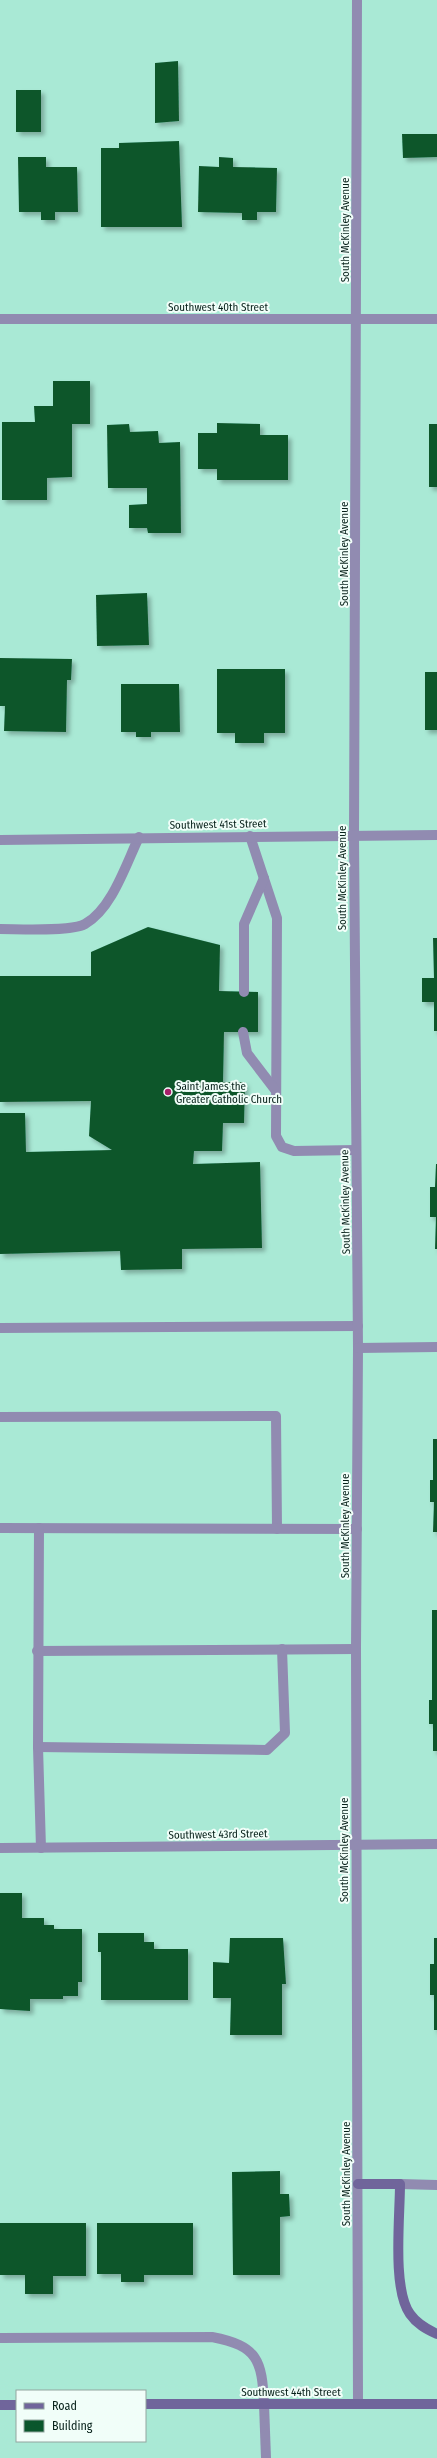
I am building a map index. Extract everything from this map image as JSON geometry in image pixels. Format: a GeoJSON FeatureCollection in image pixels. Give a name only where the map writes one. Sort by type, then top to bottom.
{"type":"FeatureCollection","features":[{"type":"Feature","properties":{"kind":"main road"},"geometry":{"type":"LineString","coordinates":[[358,2184],[400,2184],[399,2279],[402,2298],[415,2320],[422,2326],[437,2334]]}},
{"type":"Feature","properties":{"kind":"main road","name":"Southwest 44th Street"},"geometry":{"type":"LineString","coordinates":[[146,2404],[437,2404]]}},
{"type":"Feature","properties":{"kind":"main road"},"geometry":{"type":"LineString","coordinates":[[0,2405],[16,2405]]}},
{"type":"Feature","properties":{"kind":"street","name":"South McKinley Avenue"},"geometry":{"type":"LineString","coordinates":[[357,0],[354,836],[358,1326],[356,1648],[358,2404]]}},
{"type":"Feature","properties":{"kind":"street","name":"Southwest 40th Street"},"geometry":{"type":"LineString","coordinates":[[0,319],[437,319]]}},
{"type":"Feature","properties":{"kind":"street","name":"Southwest 41st Street"},"geometry":{"type":"LineString","coordinates":[[0,840],[437,835]]}},
{"type":"Feature","properties":{"kind":"street"},"geometry":{"type":"LineString","coordinates":[[250,836],[277,918],[276,1136],[282,1147],[294,1151],[356,1150]]}},
{"type":"Feature","properties":{"kind":"street"},"geometry":{"type":"LineString","coordinates":[[0,929],[71,928],[85,924],[109,901],[139,838]]}},
{"type":"Feature","properties":{"kind":"street"},"geometry":{"type":"LineString","coordinates":[[244,992],[244,924],[264,878]]}},
{"type":"Feature","properties":{"kind":"street"},"geometry":{"type":"LineString","coordinates":[[243,1032],[247,1052],[276,1091]]}},
{"type":"Feature","properties":{"kind":"street"},"geometry":{"type":"LineString","coordinates":[[0,1328],[358,1326]]}},
{"type":"Feature","properties":{"kind":"street"},"geometry":{"type":"LineString","coordinates":[[358,1348],[437,1347]]}},
{"type":"Feature","properties":{"kind":"street"},"geometry":{"type":"LineString","coordinates":[[0,1417],[276,1416],[277,1529]]}},
{"type":"Feature","properties":{"kind":"street"},"geometry":{"type":"LineString","coordinates":[[0,1528],[357,1529]]}},
{"type":"Feature","properties":{"kind":"street"},"geometry":{"type":"LineString","coordinates":[[39,1528],[37,1651],[41,1848]]}},
{"type":"Feature","properties":{"kind":"street"},"geometry":{"type":"LineString","coordinates":[[37,1651],[356,1648]]}},
{"type":"Feature","properties":{"kind":"street"},"geometry":{"type":"LineString","coordinates":[[38,1747],[267,1750],[285,1733],[282,1649]]}},
{"type":"Feature","properties":{"kind":"street","name":"Southwest 43rd Street"},"geometry":{"type":"LineString","coordinates":[[0,1848],[437,1844]]}},
{"type":"Feature","properties":{"kind":"street"},"geometry":{"type":"LineString","coordinates":[[400,2184],[437,2185]]}},
{"type":"Feature","properties":{"kind":"street"},"geometry":{"type":"LineString","coordinates":[[0,2338],[212,2337],[235,2341],[250,2351],[263,2373],[266,2458]]}},
{"type":"Feature","properties":{"kind":"building"},"geometry":{"type":"Polygon","coordinates":[[[178,61],[179,121],[155,123],[155,63],[178,61]]]}},
{"type":"Feature","properties":{"kind":"building"},"geometry":{"type":"Polygon","coordinates":[[[16,90],[41,90],[41,132],[16,132],[16,90]]]}},
{"type":"Feature","properties":{"kind":"building"},"geometry":{"type":"Polygon","coordinates":[[[402,134],[437,134],[437,157],[403,158],[402,134]]]}},
{"type":"Feature","properties":{"kind":"building"},"geometry":{"type":"Polygon","coordinates":[[[179,141],[182,227],[101,227],[101,148],[119,148],[119,143],[179,141]]]}},
{"type":"Feature","properties":{"kind":"building"},"geometry":{"type":"Polygon","coordinates":[[[18,157],[46,157],[46,167],[77,167],[78,212],[55,212],[55,220],[41,220],[41,212],[19,212],[18,157]]]}},
{"type":"Feature","properties":{"kind":"building"},"geometry":{"type":"Polygon","coordinates":[[[219,157],[233,158],[233,167],[277,168],[276,212],[257,212],[257,220],[242,220],[242,213],[198,212],[199,166],[219,167],[219,157]]]}},
{"type":"Feature","properties":{"kind":"building"},"geometry":{"type":"Polygon","coordinates":[[[53,381],[90,381],[90,424],[72,424],[72,477],[47,478],[47,500],[2,500],[2,422],[35,422],[34,406],[53,406],[53,381]]]}},
{"type":"Feature","properties":{"kind":"building"},"geometry":{"type":"Polygon","coordinates":[[[217,423],[260,424],[260,435],[288,435],[288,480],[217,480],[217,469],[198,469],[198,433],[217,433],[217,423]]]}},
{"type":"Feature","properties":{"kind":"building"},"geometry":{"type":"Polygon","coordinates":[[[129,424],[130,432],[158,431],[159,443],[180,442],[181,533],[148,533],[147,528],[129,528],[129,505],[147,504],[147,488],[108,488],[107,425],[129,424]]]}},
{"type":"Feature","properties":{"kind":"building"},"geometry":{"type":"Polygon","coordinates":[[[429,424],[437,424],[437,487],[429,487],[429,424]]]}},
{"type":"Feature","properties":{"kind":"building"},"geometry":{"type":"Polygon","coordinates":[[[147,593],[149,645],[97,646],[96,595],[147,593]]]}},
{"type":"Feature","properties":{"kind":"building"},"geometry":{"type":"Polygon","coordinates":[[[0,658],[72,659],[71,680],[67,680],[66,732],[4,731],[5,706],[0,706],[0,658]]]}},
{"type":"Feature","properties":{"kind":"building"},"geometry":{"type":"Polygon","coordinates":[[[217,669],[285,669],[285,733],[264,733],[264,743],[235,743],[235,733],[217,733],[217,669]]]}},
{"type":"Feature","properties":{"kind":"building"},"geometry":{"type":"Polygon","coordinates":[[[425,672],[437,672],[437,730],[425,730],[425,672]]]}},
{"type":"Feature","properties":{"kind":"building"},"geometry":{"type":"Polygon","coordinates":[[[121,684],[179,684],[180,732],[151,732],[151,737],[136,737],[136,732],[121,732],[121,684]]]}},
{"type":"Feature","properties":{"kind":"building","name":"Saint James the Greater Catholic Church"},"geometry":{"type":"Polygon","coordinates":[[[148,927],[220,945],[219,991],[258,992],[258,1032],[224,1032],[223,1082],[245,1082],[244,1123],[223,1123],[222,1151],[194,1151],[193,1164],[260,1162],[262,1248],[182,1249],[182,1269],[121,1270],[120,1251],[0,1254],[0,1113],[25,1113],[26,1152],[112,1150],[89,1136],[91,1101],[0,1102],[0,976],[91,976],[91,952],[148,927]]]}},
{"type":"Feature","properties":{"kind":"building"},"geometry":{"type":"Polygon","coordinates":[[[433,938],[437,938],[437,1031],[434,1031],[434,1002],[422,1002],[422,978],[434,978],[433,938]]]}},
{"type":"Feature","properties":{"kind":"building"},"geometry":{"type":"Polygon","coordinates":[[[436,1164],[437,1249],[435,1249],[436,1217],[430,1217],[430,1187],[435,1187],[436,1164]]]}},
{"type":"Feature","properties":{"kind":"building"},"geometry":{"type":"Polygon","coordinates":[[[433,1439],[437,1439],[437,1532],[433,1532],[434,1502],[430,1502],[430,1480],[433,1480],[433,1439]]]}},
{"type":"Feature","properties":{"kind":"building"},"geometry":{"type":"Polygon","coordinates":[[[432,1610],[437,1610],[437,1751],[433,1751],[433,1724],[429,1724],[429,1700],[432,1700],[432,1610]]]}},
{"type":"Feature","properties":{"kind":"building"},"geometry":{"type":"Polygon","coordinates":[[[0,1893],[22,1893],[22,1918],[44,1918],[44,1925],[54,1925],[54,1929],[82,1929],[82,1982],[78,1982],[78,1996],[63,1996],[63,1999],[30,1999],[30,2011],[0,2009],[0,1893]]]}},
{"type":"Feature","properties":{"kind":"building"},"geometry":{"type":"Polygon","coordinates":[[[98,1933],[144,1933],[144,1942],[154,1942],[154,1949],[188,1949],[188,2000],[101,2000],[101,1952],[98,1952],[98,1933]]]}},
{"type":"Feature","properties":{"kind":"building"},"geometry":{"type":"Polygon","coordinates":[[[230,1938],[283,1938],[286,1984],[282,1984],[282,2035],[230,2035],[231,1998],[213,1998],[213,1962],[229,1963],[230,1938]]]}},
{"type":"Feature","properties":{"kind":"building"},"geometry":{"type":"Polygon","coordinates":[[[434,1938],[437,1938],[437,2030],[434,2030],[434,1995],[430,1995],[430,1964],[434,1964],[434,1938]]]}},
{"type":"Feature","properties":{"kind":"building"},"geometry":{"type":"Polygon","coordinates":[[[280,2171],[280,2194],[289,2194],[290,2216],[280,2217],[280,2275],[233,2275],[232,2172],[280,2171]]]}},
{"type":"Feature","properties":{"kind":"building"},"geometry":{"type":"Polygon","coordinates":[[[0,2223],[86,2223],[86,2276],[53,2276],[53,2294],[25,2294],[25,2275],[0,2275],[0,2223]]]}},
{"type":"Feature","properties":{"kind":"building"},"geometry":{"type":"Polygon","coordinates":[[[97,2223],[193,2223],[193,2275],[144,2275],[144,2282],[121,2282],[121,2274],[97,2274],[97,2223]]]}},
{"type":"Feature","properties":{"kind":"place","name":"Saint James the Greater Catholic Church"},"geometry":{"type":"Point","coordinates":[168,1092]}}]}
